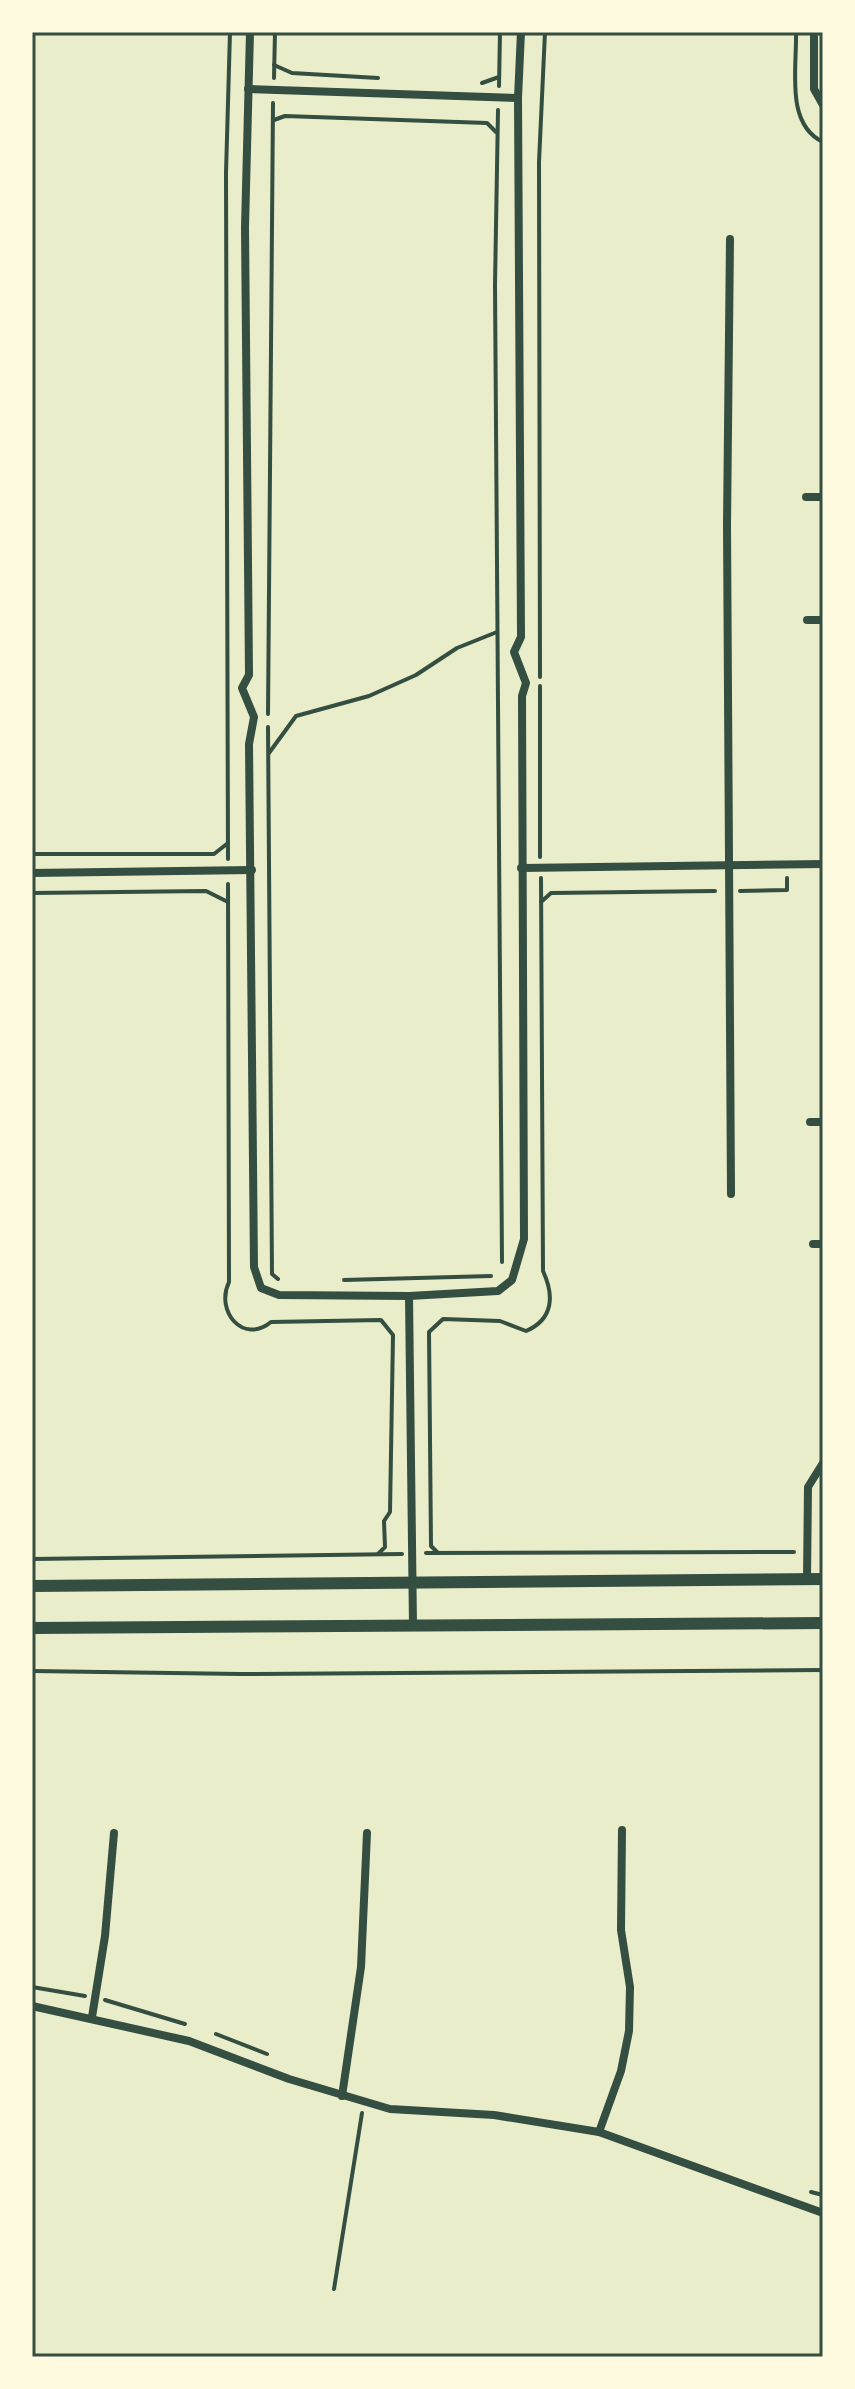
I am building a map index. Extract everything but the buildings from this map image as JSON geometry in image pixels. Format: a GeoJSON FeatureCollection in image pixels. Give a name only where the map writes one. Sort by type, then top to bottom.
{"type":"FeatureCollection","features":[{"type":"Feature","properties":{"kind":"street"},"geometry":{"type":"LineString","coordinates":[[250,32],[245,227],[249,675],[242,688],[254,717],[249,744],[254,1267],[261,1288],[279,1295],[409,1296],[498,1291],[512,1280],[524,1239],[521,868],[522,696],[526,683],[514,652],[521,637],[518,98],[521,32]]}},
{"type":"Feature","properties":{"kind":"street"},"geometry":{"type":"LineString","coordinates":[[814,32],[814,89],[823,105]]}},
{"type":"Feature","properties":{"kind":"street"},"geometry":{"type":"LineString","coordinates":[[248,89],[518,98]]}},
{"type":"Feature","properties":{"kind":"street"},"geometry":{"type":"LineString","coordinates":[[730,239],[728,865],[731,1194]]}},
{"type":"Feature","properties":{"kind":"street"},"geometry":{"type":"LineString","coordinates":[[806,497],[823,497]]}},
{"type":"Feature","properties":{"kind":"street"},"geometry":{"type":"LineString","coordinates":[[807,620],[823,620]]}},
{"type":"Feature","properties":{"kind":"street"},"geometry":{"type":"LineString","coordinates":[[521,868],[823,864]]}},
{"type":"Feature","properties":{"kind":"street"},"geometry":{"type":"LineString","coordinates":[[32,873],[252,870]]}},
{"type":"Feature","properties":{"kind":"street"},"geometry":{"type":"LineString","coordinates":[[810,1122],[823,1122]]}},
{"type":"Feature","properties":{"kind":"street"},"geometry":{"type":"LineString","coordinates":[[409,1296],[413,1626]]}},
{"type":"Feature","properties":{"kind":"street"},"geometry":{"type":"LineString","coordinates":[[807,1579],[808,1487],[823,1463]]}},
{"type":"Feature","properties":{"kind":"street"},"geometry":{"type":"LineString","coordinates":[[32,1586],[823,1579]]}},
{"type":"Feature","properties":{"kind":"street"},"geometry":{"type":"LineString","coordinates":[[32,1628],[823,1623]]}},
{"type":"Feature","properties":{"kind":"street"},"geometry":{"type":"LineString","coordinates":[[599,2132],[621,2071],[629,2031],[630,1987],[621,1930],[622,1830]]}},
{"type":"Feature","properties":{"kind":"street"},"geometry":{"type":"LineString","coordinates":[[92,2017],[105,1936],[114,1833]]}},
{"type":"Feature","properties":{"kind":"street"},"geometry":{"type":"LineString","coordinates":[[342,2096],[361,1967],[367,1833]]}},
{"type":"Feature","properties":{"kind":"street"},"geometry":{"type":"LineString","coordinates":[[32,2006],[189,2041],[342,2096],[390,2109],[494,2115],[599,2132],[823,2213]]}},
{"type":"Feature","properties":{"kind":"path"},"geometry":{"type":"LineString","coordinates":[[275,32],[267,755],[272,1274],[284,1285]]}},
{"type":"Feature","properties":{"kind":"path"},"geometry":{"type":"LineString","coordinates":[[329,1280],[492,1276],[502,1270],[495,285],[500,32]]}},
{"type":"Feature","properties":{"kind":"path"},"geometry":{"type":"LineString","coordinates":[[274,65],[292,73],[386,78]]}},
{"type":"Feature","properties":{"kind":"path"},"geometry":{"type":"LineString","coordinates":[[480,83],[499,77]]}},
{"type":"Feature","properties":{"kind":"path"},"geometry":{"type":"LineString","coordinates":[[273,121],[285,116],[487,123],[498,134]]}},
{"type":"Feature","properties":{"kind":"path"},"geometry":{"type":"LineString","coordinates":[[267,755],[296,716],[369,696],[416,675],[457,648],[497,632]]}},
{"type":"Feature","properties":{"kind":"path"},"geometry":{"type":"LineString","coordinates":[[32,854],[214,854],[228,843]]}},
{"type":"Feature","properties":{"kind":"path"},"geometry":{"type":"LineString","coordinates":[[32,893],[206,891],[228,902]]}},
{"type":"Feature","properties":{"kind":"path"},"geometry":{"type":"LineString","coordinates":[[32,1671],[241,1674],[823,1670]]}},
{"type":"Feature","properties":{"kind":"path"},"geometry":{"type":"LineString","coordinates":[[32,1987],[95,1998],[188,2025]]}},
{"type":"Feature","properties":{"kind":"path"},"geometry":{"type":"LineString","coordinates":[[201,2030],[271,2056]]}},
{"type":"Feature","properties":{"kind":"path"},"geometry":{"type":"LineString","coordinates":[[334,2289],[364,2102]]}},
{"type":"Feature","properties":{"kind":"path"},"geometry":{"type":"LineString","coordinates":[[808,2191],[823,2195]]}}]}
